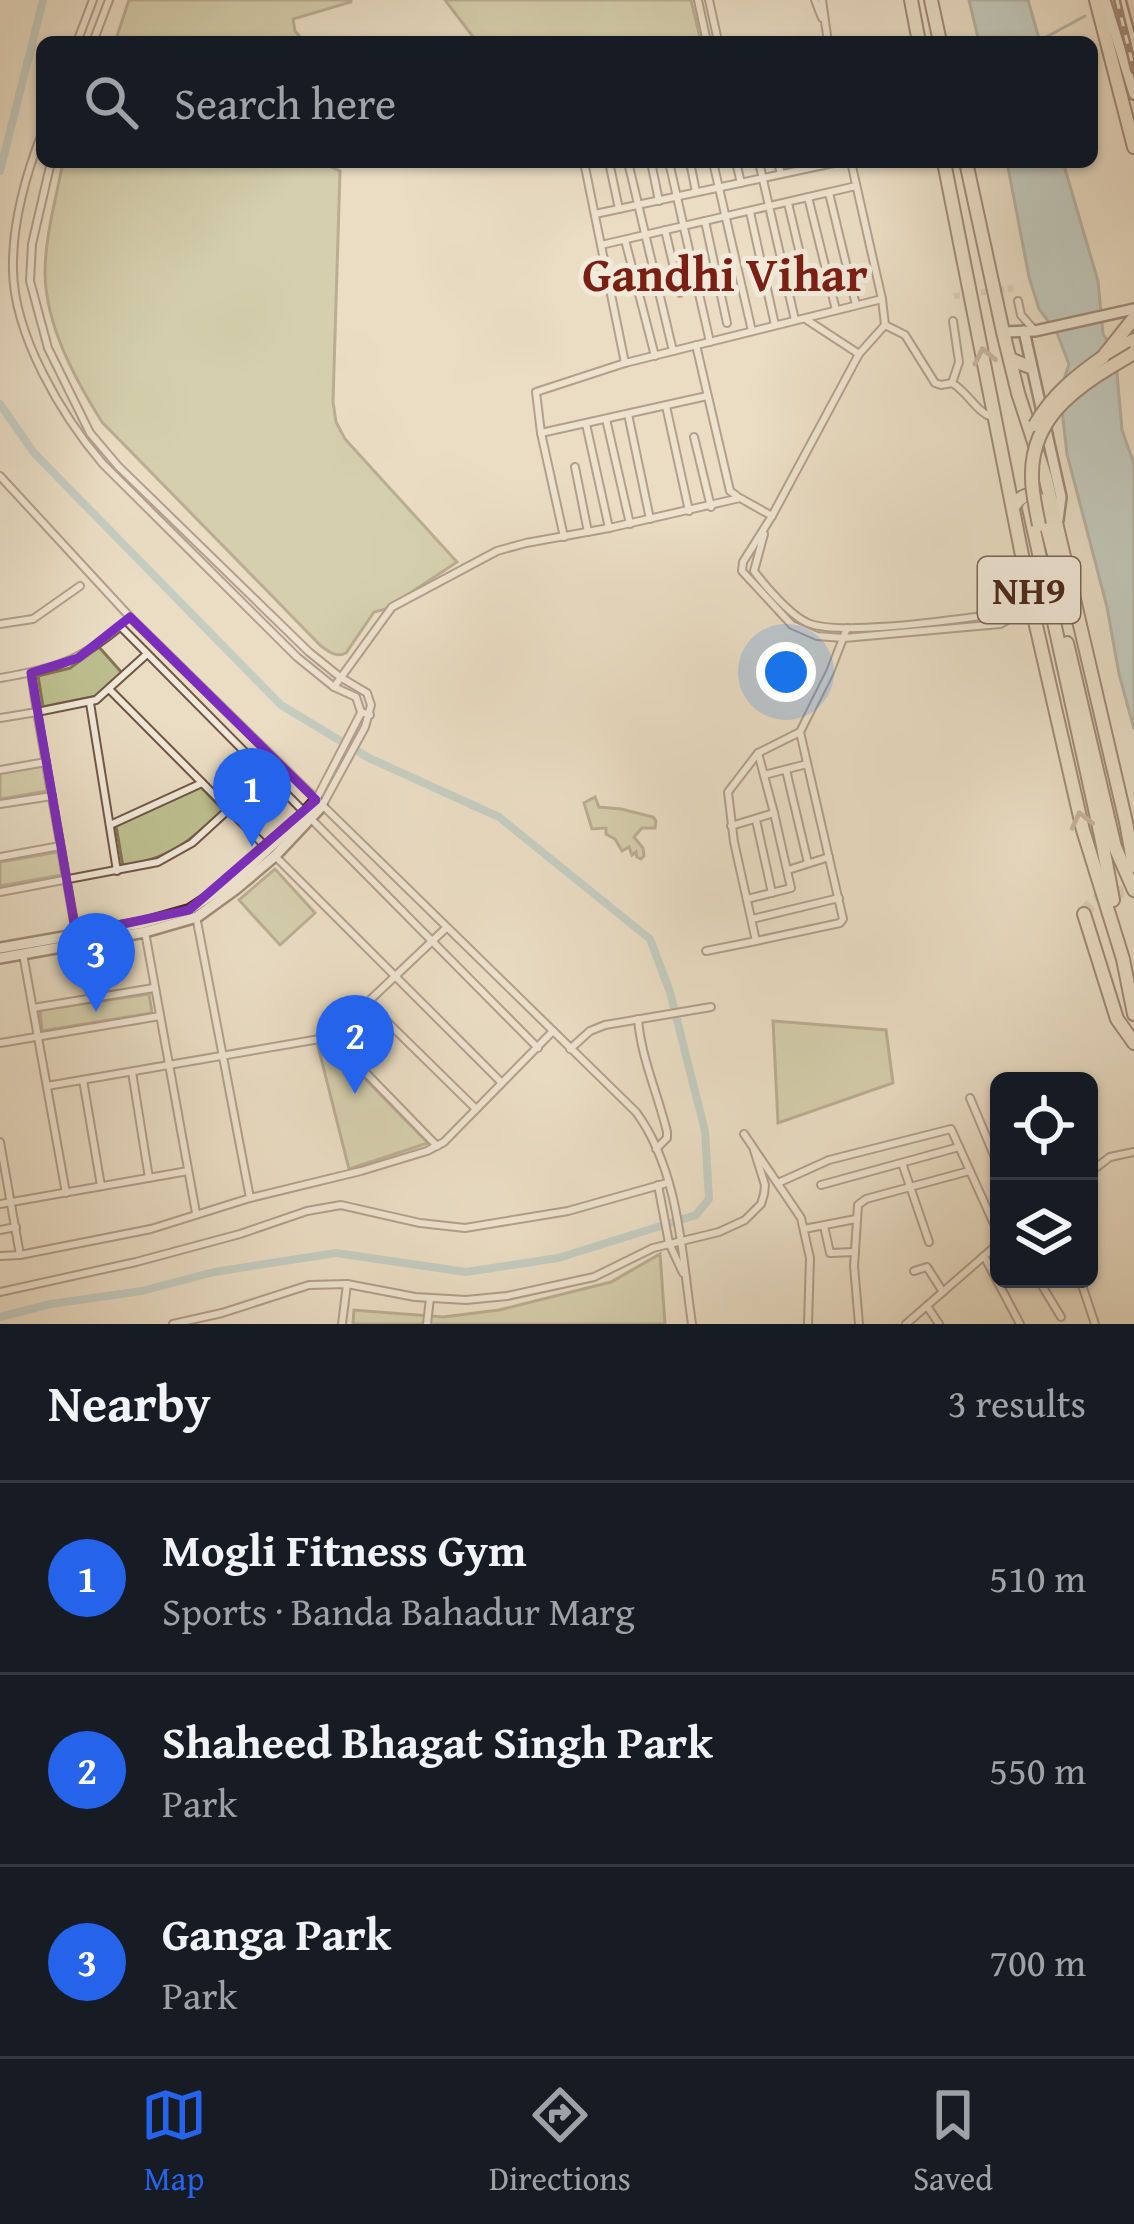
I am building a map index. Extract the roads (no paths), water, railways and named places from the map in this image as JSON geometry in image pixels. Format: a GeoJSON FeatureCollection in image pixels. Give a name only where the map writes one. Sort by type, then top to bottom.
{"type":"FeatureCollection","features":[{"type":"Feature","properties":{"kind":"highway"},"geometry":{"type":"LineString","coordinates":[[911,0],[918,36]]}},
{"type":"Feature","properties":{"kind":"highway"},"geometry":{"type":"LineString","coordinates":[[931,0],[939,36]]}},
{"type":"Feature","properties":{"kind":"highway"},"geometry":{"type":"LineString","coordinates":[[1103,2],[1128,98],[1134,147]]}},
{"type":"Feature","properties":{"kind":"highway","name":"NH9"},"geometry":{"type":"LineString","coordinates":[[945,168],[1034,613],[1083,830],[1123,959],[1134,1014]]}},
{"type":"Feature","properties":{"kind":"highway","name":"NH9"},"geometry":{"type":"LineString","coordinates":[[967,168],[1003,332],[1058,530],[1134,866]]}},
{"type":"Feature","properties":{"kind":"highway"},"geometry":{"type":"LineString","coordinates":[[1103,357],[1134,314]]}},
{"type":"Feature","properties":{"kind":"highway"},"geometry":{"type":"LineString","coordinates":[[1134,340],[1069,381],[1042,412],[1024,470],[1103,820],[1134,890]]}},
{"type":"Feature","properties":{"kind":"highway"},"geometry":{"type":"LineString","coordinates":[[1123,959],[1103,820],[1039,525],[1032,466],[1045,422],[1064,400],[1134,353]]}},
{"type":"Feature","properties":{"kind":"highway"},"geometry":{"type":"LineString","coordinates":[[1010,359],[1030,367]]}},
{"type":"Feature","properties":{"kind":"highway"},"geometry":{"type":"LineString","coordinates":[[1013,507],[1030,494],[1040,500],[1056,562],[1070,582]]}},
{"type":"Feature","properties":{"kind":"highway"},"geometry":{"type":"LineString","coordinates":[[1084,914],[1117,1018],[1134,1043]]}},
{"type":"Feature","properties":{"kind":"street"},"geometry":{"type":"LineString","coordinates":[[79,36],[93,0]]}},
{"type":"Feature","properties":{"kind":"street"},"geometry":{"type":"LineString","coordinates":[[96,36],[109,0]]}},
{"type":"Feature","properties":{"kind":"street"},"geometry":{"type":"LineString","coordinates":[[698,0],[706,36]]}},
{"type":"Feature","properties":{"kind":"street"},"geometry":{"type":"LineString","coordinates":[[709,0],[717,36]]}},
{"type":"Feature","properties":{"kind":"street"},"geometry":{"type":"LineString","coordinates":[[819,0],[824,36]]}},
{"type":"Feature","properties":{"kind":"street"},"geometry":{"type":"LineString","coordinates":[[1103,2],[1122,5]]}},
{"type":"Feature","properties":{"kind":"street"},"geometry":{"type":"LineString","coordinates":[[1122,5],[1134,26]]}},
{"type":"Feature","properties":{"kind":"street"},"geometry":{"type":"LineString","coordinates":[[1122,5],[1134,50]]}},
{"type":"Feature","properties":{"kind":"street"},"geometry":{"type":"LineString","coordinates":[[36,161],[15,237],[13,275],[31,344],[64,413],[103,464],[297,656],[334,687],[356,697],[359,715],[339,766]]}},
{"type":"Feature","properties":{"kind":"street"},"geometry":{"type":"LineString","coordinates":[[0,958],[193,914],[237,888],[319,803],[365,727],[371,700],[309,652],[91,434],[48,348],[30,281],[32,244],[50,168]]}},
{"type":"Feature","properties":{"kind":"street"},"geometry":{"type":"LineString","coordinates":[[585,168],[625,363]]}},
{"type":"Feature","properties":{"kind":"street"},"geometry":{"type":"LineString","coordinates":[[610,168],[619,209]]}},
{"type":"Feature","properties":{"kind":"street"},"geometry":{"type":"LineString","coordinates":[[629,168],[673,351]]}},
{"type":"Feature","properties":{"kind":"street"},"geometry":{"type":"LineString","coordinates":[[652,168],[659,200]]}},
{"type":"Feature","properties":{"kind":"street"},"geometry":{"type":"LineString","coordinates":[[670,168],[710,342]]}},
{"type":"Feature","properties":{"kind":"street"},"geometry":{"type":"LineString","coordinates":[[691,168],[696,193]]}},
{"type":"Feature","properties":{"kind":"street"},"geometry":{"type":"LineString","coordinates":[[714,168],[752,331]]}},
{"type":"Feature","properties":{"kind":"street"},"geometry":{"type":"LineString","coordinates":[[737,168],[741,183]]}},
{"type":"Feature","properties":{"kind":"street"},"geometry":{"type":"LineString","coordinates":[[760,168],[800,320],[860,354]]}},
{"type":"Feature","properties":{"kind":"street"},"geometry":{"type":"LineString","coordinates":[[780,168],[781,174]]}},
{"type":"Feature","properties":{"kind":"street"},"geometry":{"type":"LineString","coordinates":[[595,214],[797,168]]}},
{"type":"Feature","properties":{"kind":"street"},"geometry":{"type":"LineString","coordinates":[[852,168],[885,325],[860,354],[764,532],[742,562],[742,571],[805,633],[844,638],[1000,624],[1034,613]]}},
{"type":"Feature","properties":{"kind":"street"},"geometry":{"type":"LineString","coordinates":[[602,245],[856,186]]}},
{"type":"Feature","properties":{"kind":"street"},"geometry":{"type":"LineString","coordinates":[[829,193],[856,305]]}},
{"type":"Feature","properties":{"kind":"street"},"geometry":{"type":"LineString","coordinates":[[808,197],[836,310]]}},
{"type":"Feature","properties":{"kind":"street"},"geometry":{"type":"LineString","coordinates":[[788,202],[805,275]]}},
{"type":"Feature","properties":{"kind":"street"},"geometry":{"type":"LineString","coordinates":[[749,212],[775,326]]}},
{"type":"Feature","properties":{"kind":"street"},"geometry":{"type":"LineString","coordinates":[[705,221],[728,323]]}},
{"type":"Feature","properties":{"kind":"street"},"geometry":{"type":"LineString","coordinates":[[665,230],[680,293]]}},
{"type":"Feature","properties":{"kind":"street"},"geometry":{"type":"LineString","coordinates":[[625,240],[655,356]]}},
{"type":"Feature","properties":{"kind":"street"},"geometry":{"type":"LineString","coordinates":[[564,537],[541,433],[538,390],[625,363],[882,299]]}},
{"type":"Feature","properties":{"kind":"street"},"geometry":{"type":"LineString","coordinates":[[1018,301],[1029,331],[1030,367],[1060,497],[1058,530]]}},
{"type":"Feature","properties":{"kind":"street"},"geometry":{"type":"LineString","coordinates":[[1003,332],[1112,313],[1134,314]]}},
{"type":"Feature","properties":{"kind":"street"},"geometry":{"type":"LineString","coordinates":[[952,382],[958,362],[953,321]]}},
{"type":"Feature","properties":{"kind":"street"},"geometry":{"type":"LineString","coordinates":[[885,325],[905,334],[935,382],[952,382]]}},
{"type":"Feature","properties":{"kind":"street"},"geometry":{"type":"LineString","coordinates":[[696,345],[730,491],[772,516]]}},
{"type":"Feature","properties":{"kind":"street"},"geometry":{"type":"LineString","coordinates":[[952,382],[985,415],[996,419]]}},
{"type":"Feature","properties":{"kind":"street"},"geometry":{"type":"LineString","coordinates":[[541,433],[707,396]]}},
{"type":"Feature","properties":{"kind":"street"},"geometry":{"type":"LineString","coordinates":[[666,406],[689,511]]}},
{"type":"Feature","properties":{"kind":"street"},"geometry":{"type":"LineString","coordinates":[[628,414],[650,519]]}},
{"type":"Feature","properties":{"kind":"street"},"geometry":{"type":"LineString","coordinates":[[606,419],[630,524]]}},
{"type":"Feature","properties":{"kind":"street"},"geometry":{"type":"LineString","coordinates":[[586,424],[609,528]]}},
{"type":"Feature","properties":{"kind":"street"},"geometry":{"type":"LineString","coordinates":[[694,437],[711,507]]}},
{"type":"Feature","properties":{"kind":"street"},"geometry":{"type":"LineString","coordinates":[[574,466],[588,532]]}},
{"type":"Feature","properties":{"kind":"street"},"geometry":{"type":"LineString","coordinates":[[0,476],[130,617],[636,1112],[668,1182],[692,1324]]}},
{"type":"Feature","properties":{"kind":"street"},"geometry":{"type":"LineString","coordinates":[[334,687],[383,617],[404,600],[497,551],[740,498]]}},
{"type":"Feature","properties":{"kind":"street"},"geometry":{"type":"LineString","coordinates":[[764,532],[754,567],[757,575],[800,619],[813,625],[847,628],[997,614],[1012,617]]}},
{"type":"Feature","properties":{"kind":"street"},"geometry":{"type":"LineString","coordinates":[[0,625],[33,619],[80,586]]}},
{"type":"Feature","properties":{"kind":"street"},"geometry":{"type":"LineString","coordinates":[[0,678],[78,658],[130,617]]}},
{"type":"Feature","properties":{"kind":"street"},"geometry":{"type":"LineString","coordinates":[[120,626],[538,1048]]}},
{"type":"Feature","properties":{"kind":"street"},"geometry":{"type":"LineString","coordinates":[[756,940],[728,792],[758,753],[800,732],[847,628]]}},
{"type":"Feature","properties":{"kind":"street"},"geometry":{"type":"LineString","coordinates":[[0,718],[101,699],[147,654]]}},
{"type":"Feature","properties":{"kind":"street"},"geometry":{"type":"LineString","coordinates":[[31,673],[76,934]]}},
{"type":"Feature","properties":{"kind":"street"},"geometry":{"type":"LineString","coordinates":[[110,690],[502,1083]]}},
{"type":"Feature","properties":{"kind":"street"},"geometry":{"type":"LineString","coordinates":[[90,703],[117,872]]}},
{"type":"Feature","properties":{"kind":"street"},"geometry":{"type":"LineString","coordinates":[[359,715],[370,715]]}},
{"type":"Feature","properties":{"kind":"street"},"geometry":{"type":"LineString","coordinates":[[706,951],[843,919],[800,732]]}},
{"type":"Feature","properties":{"kind":"street"},"geometry":{"type":"LineString","coordinates":[[747,899],[791,888],[758,753]]}},
{"type":"Feature","properties":{"kind":"street"},"geometry":{"type":"LineString","coordinates":[[0,770],[46,762]]}},
{"type":"Feature","properties":{"kind":"street"},"geometry":{"type":"LineString","coordinates":[[764,775],[808,764]]}},
{"type":"Feature","properties":{"kind":"street"},"geometry":{"type":"LineString","coordinates":[[786,770],[808,863]]}},
{"type":"Feature","properties":{"kind":"street"},"geometry":{"type":"LineString","coordinates":[[110,825],[202,783]]}},
{"type":"Feature","properties":{"kind":"street"},"geometry":{"type":"LineString","coordinates":[[0,804],[52,796]]}},
{"type":"Feature","properties":{"kind":"street"},"geometry":{"type":"LineString","coordinates":[[0,892],[158,862],[192,844],[228,809]]}},
{"type":"Feature","properties":{"kind":"street"},"geometry":{"type":"LineString","coordinates":[[731,826],[774,813]]}},
{"type":"Feature","properties":{"kind":"street"},"geometry":{"type":"LineString","coordinates":[[755,819],[772,892]]}},
{"type":"Feature","properties":{"kind":"street"},"geometry":{"type":"LineString","coordinates":[[0,857],[60,846]]}},
{"type":"Feature","properties":{"kind":"street"},"geometry":{"type":"LineString","coordinates":[[788,870],[829,857]]}},
{"type":"Feature","properties":{"kind":"street"},"geometry":{"type":"LineString","coordinates":[[752,919],[838,898]]}},
{"type":"Feature","properties":{"kind":"street"},"geometry":{"type":"LineString","coordinates":[[193,914],[250,1198]]}},
{"type":"Feature","properties":{"kind":"street"},"geometry":{"type":"LineString","coordinates":[[47,1086],[331,1037],[447,927]]}},
{"type":"Feature","properties":{"kind":"street"},"geometry":{"type":"LineString","coordinates":[[0,948],[144,928]]}},
{"type":"Feature","properties":{"kind":"street"},"geometry":{"type":"LineString","coordinates":[[144,928],[196,1214]]}},
{"type":"Feature","properties":{"kind":"street"},"geometry":{"type":"LineString","coordinates":[[23,954],[66,1193]]}},
{"type":"Feature","properties":{"kind":"street"},"geometry":{"type":"LineString","coordinates":[[34,1008],[155,988]]}},
{"type":"Feature","properties":{"kind":"street"},"geometry":{"type":"LineString","coordinates":[[368,1003],[476,1109]]}},
{"type":"Feature","properties":{"kind":"street"},"geometry":{"type":"LineString","coordinates":[[570,1049],[597,1027],[711,1007]]}},
{"type":"Feature","properties":{"kind":"street"},"geometry":{"type":"LineString","coordinates":[[0,1043],[160,1016]]}},
{"type":"Feature","properties":{"kind":"street"},"geometry":{"type":"LineString","coordinates":[[640,1018],[643,1054],[668,1132],[656,1148]]}},
{"type":"Feature","properties":{"kind":"street"},"geometry":{"type":"LineString","coordinates":[[0,1256],[131,1234],[438,1147],[553,1031]]}},
{"type":"Feature","properties":{"kind":"street"},"geometry":{"type":"LineString","coordinates":[[331,1037],[438,1147]]}},
{"type":"Feature","properties":{"kind":"street"},"geometry":{"type":"LineString","coordinates":[[132,1072],[149,1178]]}},
{"type":"Feature","properties":{"kind":"street"},"geometry":{"type":"LineString","coordinates":[[82,1080],[101,1186]]}},
{"type":"Feature","properties":{"kind":"street"},"geometry":{"type":"LineString","coordinates":[[970,1098],[990,1146]]}},
{"type":"Feature","properties":{"kind":"street"},"geometry":{"type":"LineString","coordinates":[[778,1183],[829,1160],[952,1130],[990,1219]]}},
{"type":"Feature","properties":{"kind":"street"},"geometry":{"type":"LineString","coordinates":[[744,1134],[793,1203],[804,1229],[811,1291],[808,1324]]}},
{"type":"Feature","properties":{"kind":"street"},"geometry":{"type":"LineString","coordinates":[[0,1142],[20,1255]]}},
{"type":"Feature","properties":{"kind":"street"},"geometry":{"type":"LineString","coordinates":[[821,1185],[959,1147]]}},
{"type":"Feature","properties":{"kind":"street"},"geometry":{"type":"LineString","coordinates":[[172,1324],[309,1285],[347,1284],[466,1300],[594,1277],[669,1240],[718,1232],[754,1213],[765,1185],[754,1150]]}},
{"type":"Feature","properties":{"kind":"street"},"geometry":{"type":"LineString","coordinates":[[1098,1166],[1110,1157],[1134,1152]]}},
{"type":"Feature","properties":{"kind":"street"},"geometry":{"type":"LineString","coordinates":[[903,1165],[929,1242]]}},
{"type":"Feature","properties":{"kind":"street"},"geometry":{"type":"LineString","coordinates":[[0,1204],[188,1171]]}},
{"type":"Feature","properties":{"kind":"street"},"geometry":{"type":"LineString","coordinates":[[859,1324],[855,1252],[862,1201],[969,1171]]}},
{"type":"Feature","properties":{"kind":"street"},"geometry":{"type":"LineString","coordinates":[[0,1292],[136,1262],[341,1205],[465,1228],[568,1211],[668,1182]]}},
{"type":"Feature","properties":{"kind":"street"},"geometry":{"type":"LineString","coordinates":[[658,1185],[669,1240],[685,1277]]}},
{"type":"Feature","properties":{"kind":"street"},"geometry":{"type":"LineString","coordinates":[[804,1229],[856,1219]]}},
{"type":"Feature","properties":{"kind":"street"},"geometry":{"type":"LineString","coordinates":[[824,1226],[830,1253],[855,1252]]}},
{"type":"Feature","properties":{"kind":"street"},"geometry":{"type":"LineString","coordinates":[[0,1230],[16,1227]]}},
{"type":"Feature","properties":{"kind":"street"},"geometry":{"type":"LineString","coordinates":[[906,1324],[990,1249]]}},
{"type":"Feature","properties":{"kind":"street"},"geometry":{"type":"LineString","coordinates":[[984,1256],[1020,1324]]}},
{"type":"Feature","properties":{"kind":"street"},"geometry":{"type":"LineString","coordinates":[[914,1271],[927,1267],[943,1292]]}},
{"type":"Feature","properties":{"kind":"street"},"geometry":{"type":"LineString","coordinates":[[342,1324],[347,1284]]}},
{"type":"Feature","properties":{"kind":"street"},"geometry":{"type":"LineString","coordinates":[[1043,1288],[1060,1317]]}},
{"type":"Feature","properties":{"kind":"street"},"geometry":{"type":"LineString","coordinates":[[1083,1288],[1095,1324]]}},
{"type":"Feature","properties":{"kind":"street"},"geometry":{"type":"LineString","coordinates":[[428,1324],[430,1298]]}},
{"type":"Feature","properties":{"kind":"street"},"geometry":{"type":"LineString","coordinates":[[927,1306],[938,1324]]}},
{"type":"Feature","properties":{"kind":"water"},"geometry":{"type":"Polygon","coordinates":[[[969,0],[1028,0],[1038,36],[978,36],[969,0]]]}},
{"type":"Feature","properties":{"kind":"water"},"geometry":{"type":"Polygon","coordinates":[[[1008,168],[1065,168],[1098,281],[1103,334],[1115,351],[1122,430],[1134,464],[1134,729],[1067,454],[1060,392],[1069,364],[1057,333],[1039,309],[1008,168]]]}},
{"type":"Feature","properties":{"kind":"waterway"},"geometry":{"type":"LineString","coordinates":[[0,171],[43,0]]}},
{"type":"Feature","properties":{"kind":"waterway"},"geometry":{"type":"LineString","coordinates":[[1048,36],[1085,16]]}},
{"type":"Feature","properties":{"kind":"waterway"},"geometry":{"type":"LineString","coordinates":[[0,404],[34,453],[281,705],[369,758],[499,817],[650,939],[670,992],[705,1131],[709,1199],[696,1215],[558,1258],[466,1272],[336,1253],[214,1272],[142,1291],[51,1304],[0,1317]]}},
{"type":"Feature","properties":{"kind":"tunnel"},"geometry":{"type":"LineString","coordinates":[[954,296],[1015,288]]}},
{"type":"Feature","properties":{"kind":"tunnel"},"geometry":{"type":"LineString","coordinates":[[1084,914],[1105,895],[1134,891]]}},
{"type":"Feature","properties":{"kind":"railway"},"geometry":{"type":"LineString","coordinates":[[1117,0],[1134,70]]}},
{"type":"Feature","properties":{"kind":"place","name":"Mogli Fitness Gym"},"geometry":{"type":"Point","coordinates":[252,847]}},
{"type":"Feature","properties":{"kind":"place","name":"Ganga Park"},"geometry":{"type":"Point","coordinates":[96,1012]}},
{"type":"Feature","properties":{"kind":"place","name":"Shaheed Bhagat Singh Park"},"geometry":{"type":"Point","coordinates":[355,1094]}},
{"type":"Feature","properties":{"kind":"district","name":"Gandhi Vihar"},"geometry":{"type":"Point","coordinates":[725,274]}}]}
